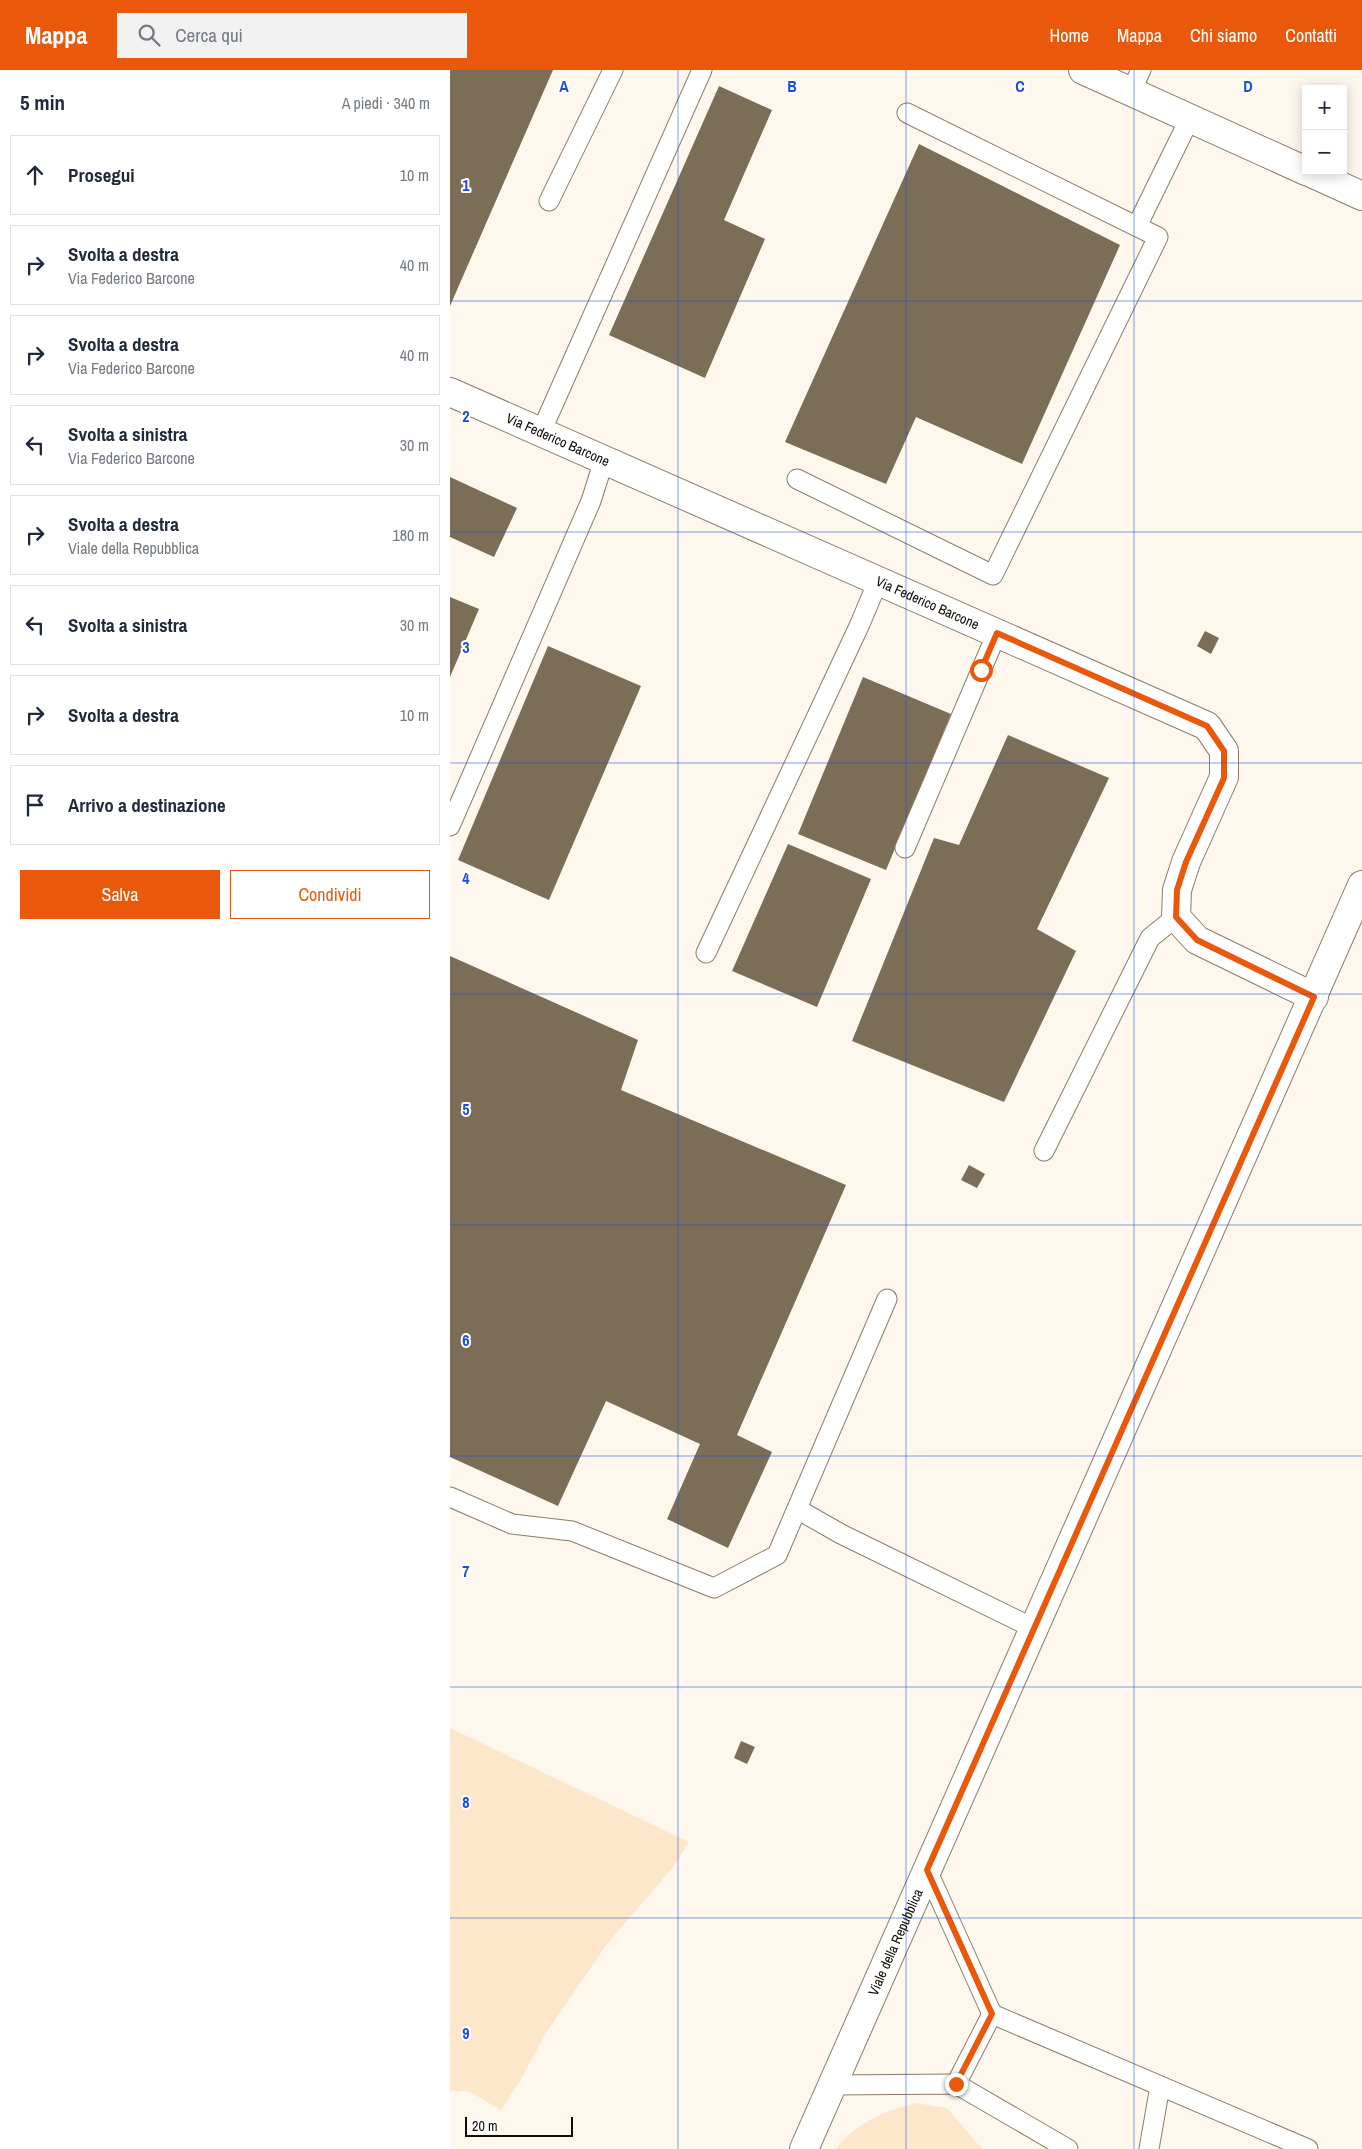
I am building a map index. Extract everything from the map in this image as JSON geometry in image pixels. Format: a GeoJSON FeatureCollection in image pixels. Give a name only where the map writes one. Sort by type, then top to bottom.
{"type":"FeatureCollection","features":[{"type":"Feature","properties":{"kind":"street"},"geometry":{"type":"LineString","coordinates":[[1084,70],[1136,81],[1190,118],[1302,169]]}},
{"type":"Feature","properties":{"kind":"street"},"geometry":{"type":"LineString","coordinates":[[1315,175],[1362,196]]}},
{"type":"Feature","properties":{"kind":"street","name":"Via Federico Barcone"},"geometry":{"type":"LineString","coordinates":[[450,392],[1207,726],[1224,751],[1224,778],[1186,862],[1177,890],[1176,917]]}},
{"type":"Feature","properties":{"kind":"street","name":"Viale della Repubblica"},"geometry":{"type":"LineString","coordinates":[[804,2149],[1362,885]]}},
{"type":"Feature","properties":{"kind":"street"},"geometry":{"type":"LineString","coordinates":[[1176,917],[1197,940],[1314,997]]}},
{"type":"Feature","properties":{"kind":"lane"},"geometry":{"type":"LineString","coordinates":[[549,201],[614,70]]}},
{"type":"Feature","properties":{"kind":"lane"},"geometry":{"type":"LineString","coordinates":[[541,432],[702,70]]}},
{"type":"Feature","properties":{"kind":"lane"},"geometry":{"type":"LineString","coordinates":[[798,479],[993,575],[1158,237],[907,113]]}},
{"type":"Feature","properties":{"kind":"lane"},"geometry":{"type":"LineString","coordinates":[[1137,226],[1190,118]]}},
{"type":"Feature","properties":{"kind":"lane"},"geometry":{"type":"LineString","coordinates":[[450,826],[590,501],[604,460]]}},
{"type":"Feature","properties":{"kind":"lane"},"geometry":{"type":"LineString","coordinates":[[706,953],[860,624],[878,581]]}},
{"type":"Feature","properties":{"kind":"lane"},"geometry":{"type":"LineString","coordinates":[[905,848],[997,633]]}},
{"type":"Feature","properties":{"kind":"lane"},"geometry":{"type":"LineString","coordinates":[[1044,1151],[1150,938],[1176,917]]}},
{"type":"Feature","properties":{"kind":"lane"},"geometry":{"type":"LineString","coordinates":[[450,1497],[512,1524],[572,1531],[714,1588],[777,1555],[887,1298]]}},
{"type":"Feature","properties":{"kind":"lane"},"geometry":{"type":"LineString","coordinates":[[797,1509],[841,1534],[1033,1628]]}},
{"type":"Feature","properties":{"kind":"lane"},"geometry":{"type":"LineString","coordinates":[[927,1870],[992,2014],[1308,2149]]}},
{"type":"Feature","properties":{"kind":"lane"},"geometry":{"type":"LineString","coordinates":[[956,2084],[992,2014]]}},
{"type":"Feature","properties":{"kind":"lane"},"geometry":{"type":"LineString","coordinates":[[833,2085],[956,2084],[1068,2149]]}},
{"type":"Feature","properties":{"kind":"lane"},"geometry":{"type":"LineString","coordinates":[[1149,2149],[1160,2086]]}},
{"type":"Feature","properties":{"kind":"shaded area"},"geometry":{"type":"Polygon","coordinates":[[[450,1728],[689,1842],[674,1866],[607,1944],[546,2033],[520,2081],[501,2110],[470,2092],[450,2090],[450,1728]]]}},
{"type":"Feature","properties":{"kind":"shaded area"},"geometry":{"type":"Polygon","coordinates":[[[916,2103],[947,2108],[982,2149],[836,2149],[852,2132],[872,2119],[916,2103]]]}},
{"type":"Feature","properties":{"kind":"building"},"geometry":{"type":"Polygon","coordinates":[[[450,70],[553,70],[450,306],[450,70]]]}},
{"type":"Feature","properties":{"kind":"building"},"geometry":{"type":"Polygon","coordinates":[[[719,86],[772,110],[724,220],[765,239],[705,378],[609,335],[719,86]]]}},
{"type":"Feature","properties":{"kind":"building"},"geometry":{"type":"Polygon","coordinates":[[[919,144],[1120,245],[1022,464],[916,417],[886,484],[785,442],[919,144]]]}},
{"type":"Feature","properties":{"kind":"building"},"geometry":{"type":"Polygon","coordinates":[[[450,477],[517,508],[494,557],[450,537],[450,477]]]}},
{"type":"Feature","properties":{"kind":"building"},"geometry":{"type":"Polygon","coordinates":[[[450,597],[479,609],[450,677],[450,597]]]}},
{"type":"Feature","properties":{"kind":"building"},"geometry":{"type":"Polygon","coordinates":[[[1205,631],[1219,638],[1211,654],[1197,646],[1205,631]]]}},
{"type":"Feature","properties":{"kind":"building"},"geometry":{"type":"Polygon","coordinates":[[[548,646],[641,686],[549,900],[458,860],[548,646]]]}},
{"type":"Feature","properties":{"kind":"building"},"geometry":{"type":"Polygon","coordinates":[[[863,677],[951,714],[886,870],[798,834],[863,677]]]}},
{"type":"Feature","properties":{"kind":"building"},"geometry":{"type":"Polygon","coordinates":[[[1008,735],[1109,778],[1037,929],[1076,951],[1004,1102],[852,1041],[934,838],[959,845],[1008,735]]]}},
{"type":"Feature","properties":{"kind":"building"},"geometry":{"type":"Polygon","coordinates":[[[788,844],[871,879],[817,1007],[732,971],[788,844]]]}},
{"type":"Feature","properties":{"kind":"building"},"geometry":{"type":"Polygon","coordinates":[[[450,956],[638,1040],[621,1090],[846,1185],[737,1435],[772,1452],[728,1548],[667,1519],[700,1444],[606,1401],[558,1506],[450,1457],[450,956]]]}},
{"type":"Feature","properties":{"kind":"building"},"geometry":{"type":"Polygon","coordinates":[[[969,1165],[985,1174],[977,1188],[961,1180],[969,1165]]]}},
{"type":"Feature","properties":{"kind":"building"},"geometry":{"type":"Polygon","coordinates":[[[741,1741],[755,1747],[747,1764],[734,1758],[741,1741]]]}},
{"type":"Feature","properties":{"kind":"route"},"geometry":{"type":"LineString","coordinates":[[956,2084],[992,2014],[927,1870],[1314,997],[1232,959],[1197,940],[1176,917],[1177,890],[1186,862],[1224,778],[1224,751],[1207,726],[997,633],[981,670]]}}]}
